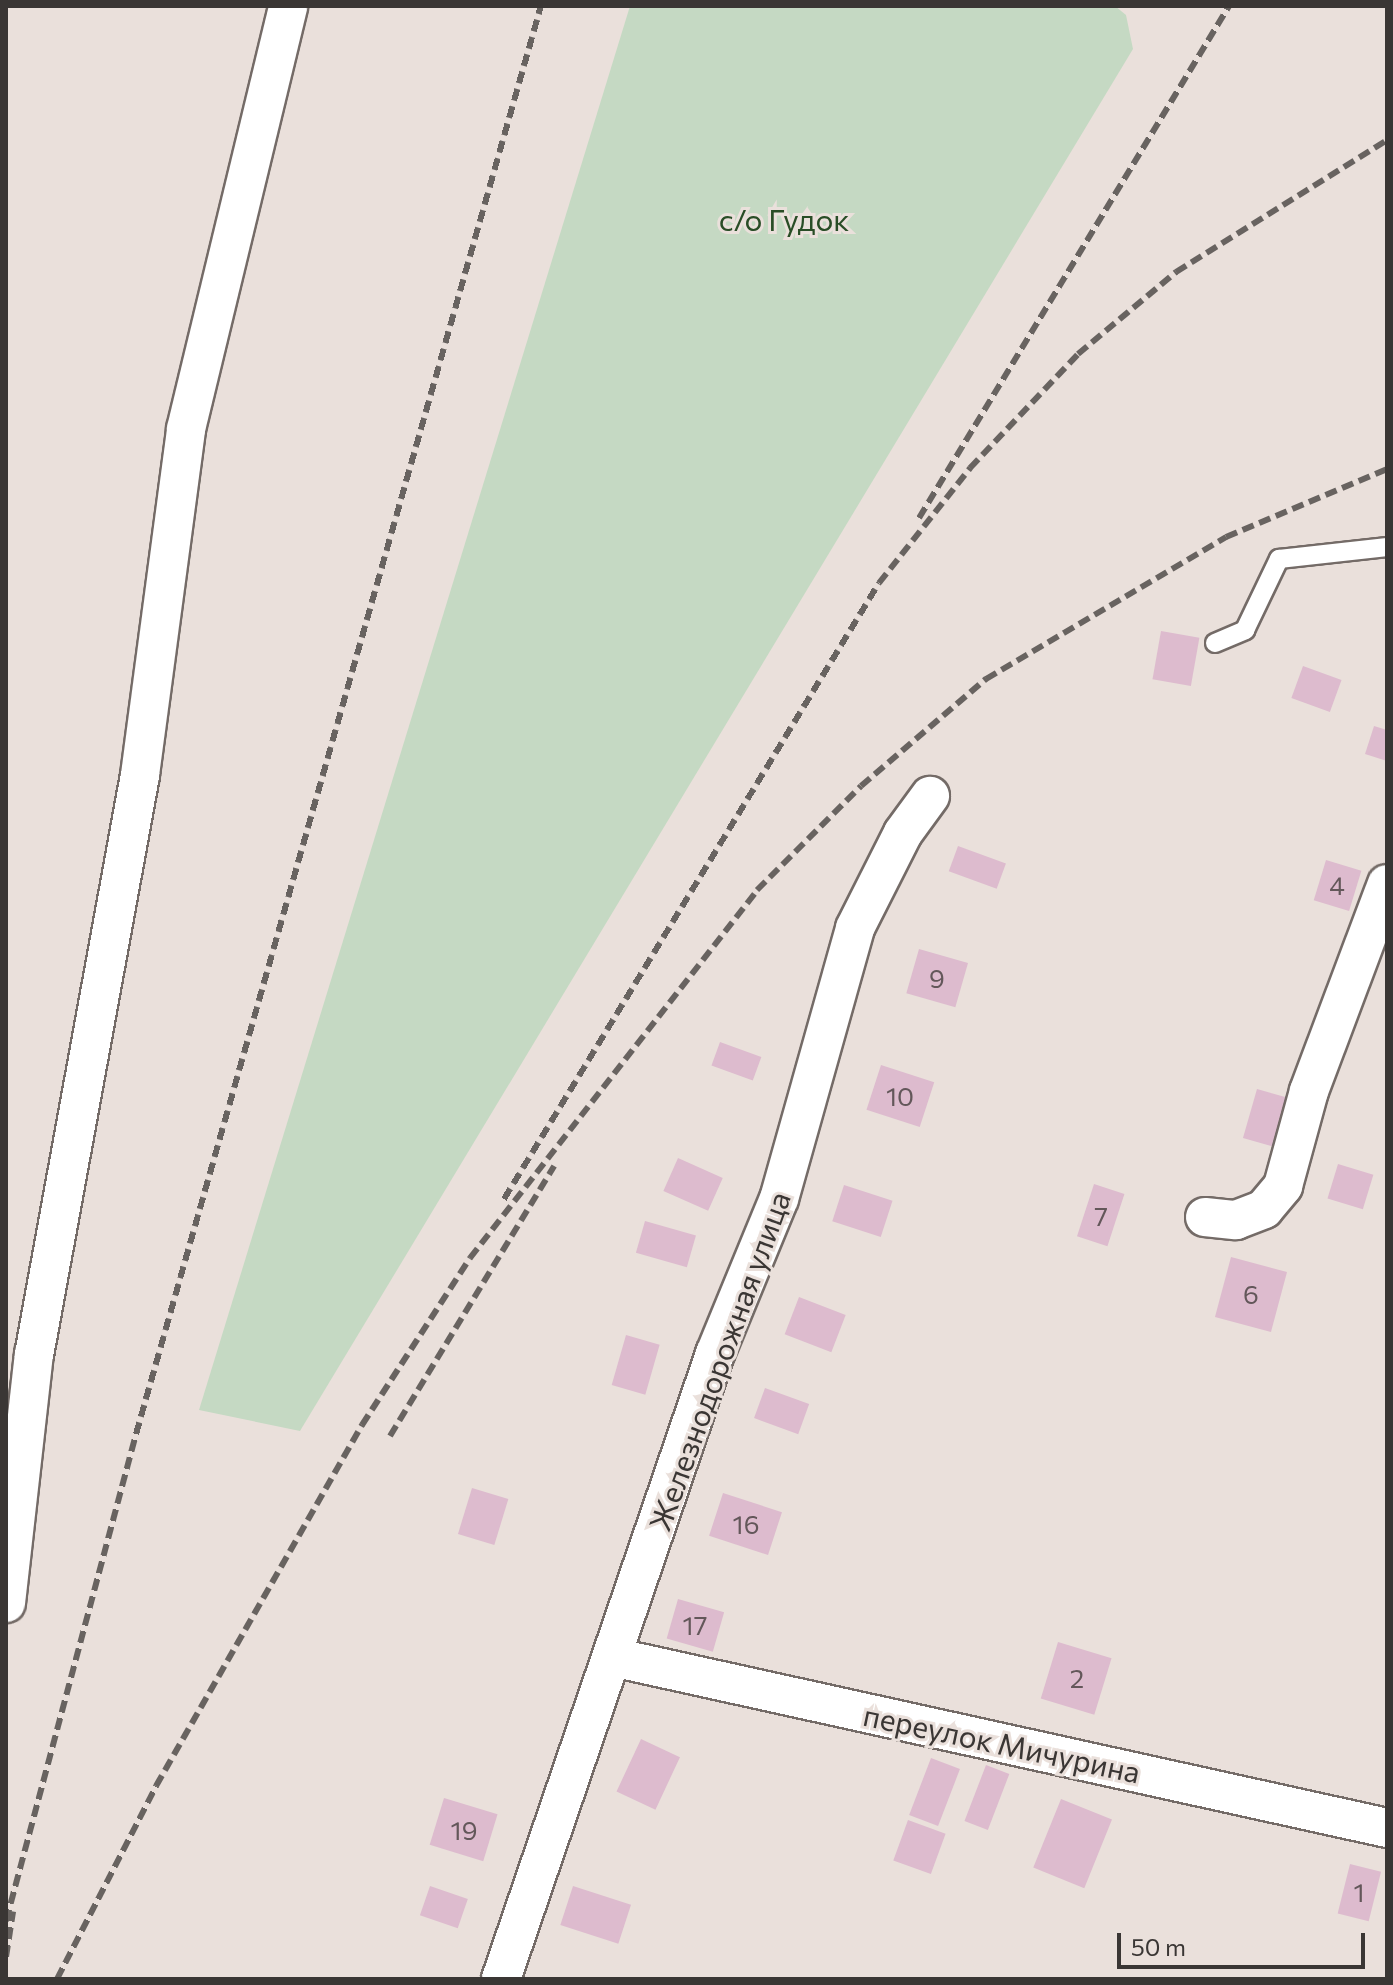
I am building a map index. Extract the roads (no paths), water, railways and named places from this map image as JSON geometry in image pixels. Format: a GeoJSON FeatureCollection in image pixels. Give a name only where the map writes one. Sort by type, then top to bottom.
{"type":"FeatureCollection","features":[{"type":"Feature","properties":{"kind":"street"},"geometry":{"type":"LineString","coordinates":[[6,1603],[34,1355],[140,775],[186,429],[288,6]]}},
{"type":"Feature","properties":{"kind":"street","name":"Железнодорожная улица"},"geometry":{"type":"LineString","coordinates":[[501,1979],[617,1658],[715,1354],[779,1199],[855,928],[903,833],[930,796]]}},
{"type":"Feature","properties":{"kind":"street"},"geometry":{"type":"LineString","coordinates":[[1205,1217],[1236,1220],[1264,1209],[1283,1186],[1309,1091],[1387,884]]}},
{"type":"Feature","properties":{"kind":"street","name":"переулок Мичурина"},"geometry":{"type":"LineString","coordinates":[[617,1658],[1387,1828]]}},
{"type":"Feature","properties":{"kind":"lane"},"geometry":{"type":"LineString","coordinates":[[1215,643],[1245,630],[1279,559],[1387,547]]}},
{"type":"Feature","properties":{"kind":"railway"},"geometry":{"type":"LineString","coordinates":[[6,1921],[136,1434],[541,6]]}},
{"type":"Feature","properties":{"kind":"railway"},"geometry":{"type":"LineString","coordinates":[[919,518],[1229,6]]}},
{"type":"Feature","properties":{"kind":"railway"},"geometry":{"type":"LineString","coordinates":[[504,1199],[879,583],[970,468],[1078,354],[1176,272],[1387,140]]}},
{"type":"Feature","properties":{"kind":"railway"},"geometry":{"type":"LineString","coordinates":[[57,1979],[156,1786],[362,1425],[470,1258],[757,890],[861,786],[986,679],[1226,537],[1387,469]]}},
{"type":"Feature","properties":{"kind":"railway"},"geometry":{"type":"LineString","coordinates":[[390,1436],[554,1166]]}},
{"type":"Feature","properties":{"kind":"railway"},"geometry":{"type":"LineString","coordinates":[[6,1957],[13,1912]]}},
{"type":"Feature","properties":{"kind":"park label","name":"с/о Гудок"},"geometry":{"type":"Point","coordinates":[784,219]}}]}
